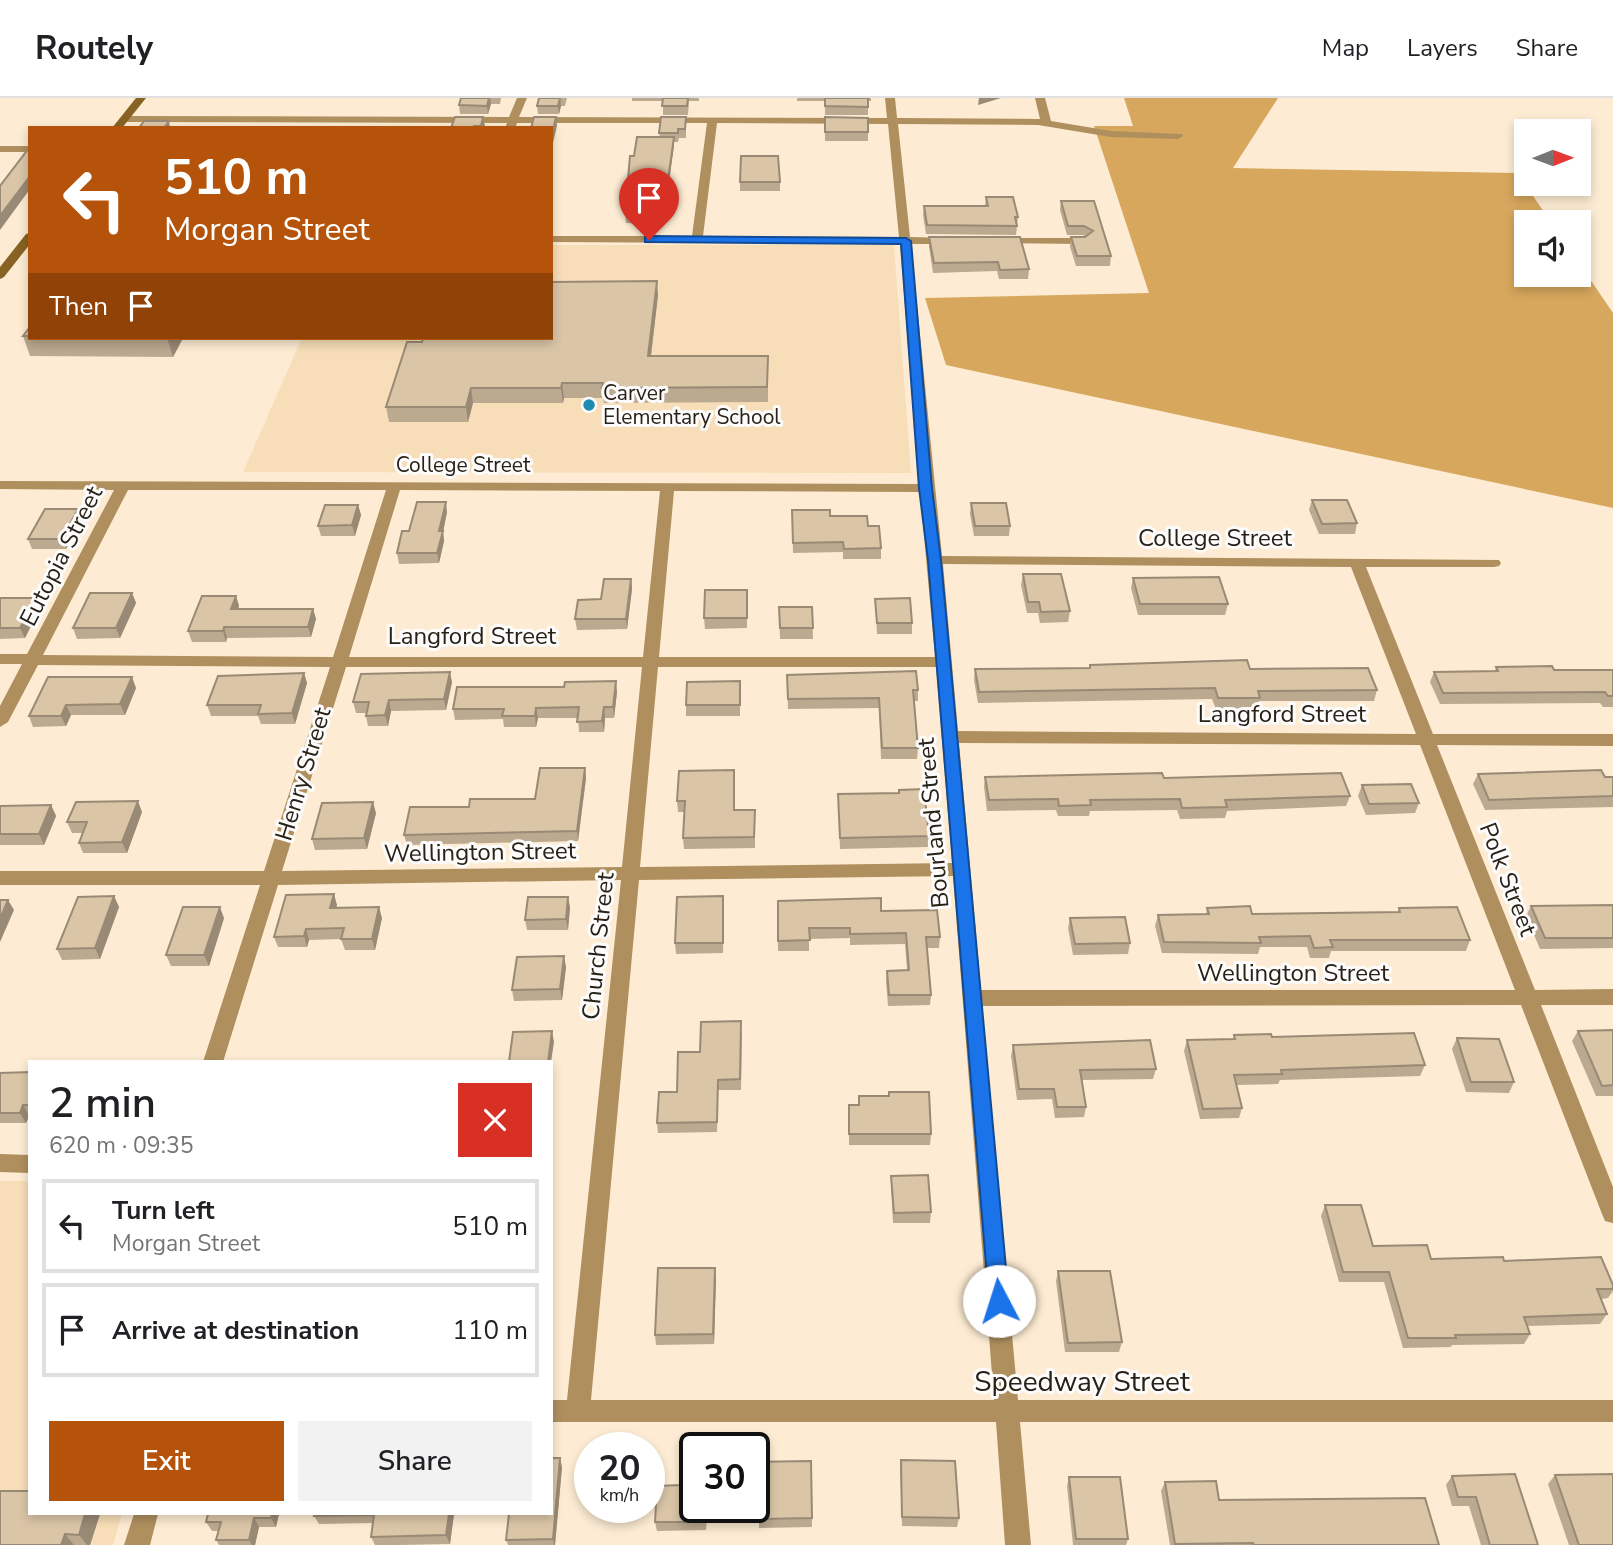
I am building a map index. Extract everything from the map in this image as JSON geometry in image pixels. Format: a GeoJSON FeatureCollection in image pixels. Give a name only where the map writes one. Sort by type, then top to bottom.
{"type":"FeatureCollection","features":[{"type":"Feature","properties":{"kind":"main road"},"geometry":{"type":"LineString","coordinates":[[121,123],[141,98]]}},
{"type":"Feature","properties":{"kind":"main road"},"geometry":{"type":"LineString","coordinates":[[0,275],[28,239]]}},
{"type":"Feature","properties":{"kind":"street"},"geometry":{"type":"LineString","coordinates":[[511,125],[522,98]]}},
{"type":"Feature","properties":{"kind":"street","name":"Bourland Street"},"geometry":{"type":"LineString","coordinates":[[890,98],[906,241],[925,488],[935,560],[1009,1411],[1018,1545]]}},
{"type":"Feature","properties":{"kind":"street"},"geometry":{"type":"LineString","coordinates":[[1040,98],[1046,123]]}},
{"type":"Feature","properties":{"kind":"street"},"geometry":{"type":"LineString","coordinates":[[697,240],[712,121]]}},
{"type":"Feature","properties":{"kind":"street"},"geometry":{"type":"LineString","coordinates":[[121,123],[511,125],[893,121],[1046,123],[1101,133],[1178,136]]}},
{"type":"Feature","properties":{"kind":"street"},"geometry":{"type":"LineString","coordinates":[[0,149],[28,149]]}},
{"type":"Feature","properties":{"kind":"street"},"geometry":{"type":"LineString","coordinates":[[553,239],[960,241]]}},
{"type":"Feature","properties":{"kind":"street"},"geometry":{"type":"LineString","coordinates":[[988,241],[1083,241]]}},
{"type":"Feature","properties":{"kind":"street","name":"College Street"},"geometry":{"type":"LineString","coordinates":[[0,485],[925,488]]}},
{"type":"Feature","properties":{"kind":"street","name":"Eutopia Street"},"geometry":{"type":"LineString","coordinates":[[0,722],[123,485]]}},
{"type":"Feature","properties":{"kind":"street","name":"Henry Street"},"geometry":{"type":"LineString","coordinates":[[214,1060],[394,485]]}},
{"type":"Feature","properties":{"kind":"street","name":"Church Street"},"geometry":{"type":"LineString","coordinates":[[578,1411],[668,486]]}},
{"type":"Feature","properties":{"kind":"street","name":"College Street"},"geometry":{"type":"LineString","coordinates":[[935,560],[1494,563]]}},
{"type":"Feature","properties":{"kind":"street","name":"Polk Street"},"geometry":{"type":"LineString","coordinates":[[1357,562],[1613,1214]]}},
{"type":"Feature","properties":{"kind":"street","name":"Langford Street"},"geometry":{"type":"LineString","coordinates":[[0,659],[155,662],[944,662]]}},
{"type":"Feature","properties":{"kind":"street","name":"Langford Street"},"geometry":{"type":"LineString","coordinates":[[950,737],[1613,740]]}},
{"type":"Feature","properties":{"kind":"street","name":"Wellington Street"},"geometry":{"type":"LineString","coordinates":[[0,878],[630,875],[961,869]]}},
{"type":"Feature","properties":{"kind":"street","name":"Wellington Street"},"geometry":{"type":"LineString","coordinates":[[973,998],[1613,998]]}},
{"type":"Feature","properties":{"kind":"street"},"geometry":{"type":"LineString","coordinates":[[0,1163],[28,1164]]}},
{"type":"Feature","properties":{"kind":"street","name":"Speedway Street"},"geometry":{"type":"LineString","coordinates":[[553,1411],[1613,1411]]}},
{"type":"Feature","properties":{"kind":"street"},"geometry":{"type":"LineString","coordinates":[[137,1545],[146,1515]]}},
{"type":"Feature","properties":{"kind":"shaded area"},"geometry":{"type":"Polygon","coordinates":[[[1124,98],[1278,98],[1233,168],[1514,173],[1514,196],[1533,196],[1543,210],[1514,210],[1514,287],[1591,287],[1591,281],[1613,313],[1613,508],[946,365],[925,298],[1149,293],[1094,126],[1133,126],[1124,98]]]}},
{"type":"Feature","properties":{"kind":"shaded area","name":"Carver Elementary School"},"geometry":{"type":"Polygon","coordinates":[[[553,245],[894,245],[911,473],[243,472],[301,340],[553,340],[553,245]]]}},
{"type":"Feature","properties":{"kind":"shaded area"},"geometry":{"type":"Polygon","coordinates":[[[0,1181],[28,1181],[28,1515],[122,1515],[113,1545],[0,1545],[0,1181]]]}},
{"type":"Feature","properties":{"kind":"building"},"geometry":{"type":"Polygon","coordinates":[[[461,98],[489,98],[487,106],[459,105],[461,98]]]}},
{"type":"Feature","properties":{"kind":"building"},"geometry":{"type":"Polygon","coordinates":[[[539,98],[560,98],[558,106],[537,106],[539,98]]]}},
{"type":"Feature","properties":{"kind":"building"},"geometry":{"type":"Polygon","coordinates":[[[663,98],[688,98],[687,106],[662,106],[663,98]]]}},
{"type":"Feature","properties":{"kind":"building"},"geometry":{"type":"Polygon","coordinates":[[[825,98],[868,98],[868,107],[825,106],[825,98]]]}},
{"type":"Feature","properties":{"kind":"building"},"geometry":{"type":"Polygon","coordinates":[[[455,117],[483,117],[481,126],[452,126],[455,117]]]}},
{"type":"Feature","properties":{"kind":"building"},"geometry":{"type":"Polygon","coordinates":[[[534,117],[556,117],[553,130],[553,126],[532,126],[534,117]]]}},
{"type":"Feature","properties":{"kind":"building"},"geometry":{"type":"Polygon","coordinates":[[[661,117],[686,117],[685,129],[678,129],[678,133],[659,133],[661,117]]]}},
{"type":"Feature","properties":{"kind":"building"},"geometry":{"type":"Polygon","coordinates":[[[825,117],[868,118],[868,132],[825,132],[825,117]]]}},
{"type":"Feature","properties":{"kind":"building"},"geometry":{"type":"Polygon","coordinates":[[[144,121],[169,121],[165,126],[140,126],[144,121]]]}},
{"type":"Feature","properties":{"kind":"building"},"geometry":{"type":"Polygon","coordinates":[[[637,137],[674,137],[663,216],[625,214],[630,156],[634,156],[637,137]]]}},
{"type":"Feature","properties":{"kind":"building"},"geometry":{"type":"Polygon","coordinates":[[[28,149],[28,179],[0,216],[0,186],[28,149]]]}},
{"type":"Feature","properties":{"kind":"building"},"geometry":{"type":"Polygon","coordinates":[[[741,156],[778,156],[780,182],[740,182],[741,156]]]}},
{"type":"Feature","properties":{"kind":"building"},"geometry":{"type":"Polygon","coordinates":[[[986,197],[1013,197],[1018,217],[1015,217],[1017,226],[927,225],[924,206],[988,206],[986,197]]]}},
{"type":"Feature","properties":{"kind":"building"},"geometry":{"type":"Polygon","coordinates":[[[1061,201],[1094,201],[1111,256],[1077,256],[1071,237],[1085,237],[1093,231],[1084,226],[1068,226],[1061,201]]]}},
{"type":"Feature","properties":{"kind":"building"},"geometry":{"type":"Polygon","coordinates":[[[929,237],[1020,237],[1029,269],[1000,270],[998,262],[934,263],[929,237]]]}},
{"type":"Feature","properties":{"kind":"building"},"geometry":{"type":"Polygon","coordinates":[[[657,281],[648,356],[768,356],[767,387],[602,388],[603,383],[562,383],[561,388],[471,388],[466,407],[386,407],[407,342],[553,340],[553,282],[657,281]]]}},
{"type":"Feature","properties":{"kind":"building"},"geometry":{"type":"Polygon","coordinates":[[[1312,500],[1347,500],[1357,523],[1322,524],[1312,500]]]}},
{"type":"Feature","properties":{"kind":"building"},"geometry":{"type":"Polygon","coordinates":[[[417,502],[446,502],[437,553],[397,553],[402,531],[409,531],[417,502]]]}},
{"type":"Feature","properties":{"kind":"building"},"geometry":{"type":"Polygon","coordinates":[[[971,503],[1006,503],[1010,526],[975,526],[971,503]]]}},
{"type":"Feature","properties":{"kind":"building"},"geometry":{"type":"Polygon","coordinates":[[[325,505],[358,505],[352,525],[318,526],[325,505]]]}},
{"type":"Feature","properties":{"kind":"building"},"geometry":{"type":"Polygon","coordinates":[[[45,509],[78,509],[62,539],[28,539],[45,509]]]}},
{"type":"Feature","properties":{"kind":"building"},"geometry":{"type":"Polygon","coordinates":[[[792,510],[830,510],[830,516],[867,516],[868,526],[879,526],[881,548],[844,549],[843,542],[793,543],[792,510]]]}},
{"type":"Feature","properties":{"kind":"building"},"geometry":{"type":"Polygon","coordinates":[[[1023,574],[1061,574],[1070,611],[1041,612],[1039,602],[1028,602],[1023,574]]]}},
{"type":"Feature","properties":{"kind":"building"},"geometry":{"type":"Polygon","coordinates":[[[1219,577],[1228,604],[1140,604],[1133,578],[1219,577]]]}},
{"type":"Feature","properties":{"kind":"building"},"geometry":{"type":"Polygon","coordinates":[[[604,579],[631,579],[626,619],[575,619],[578,600],[601,599],[604,579]]]}},
{"type":"Feature","properties":{"kind":"building"},"geometry":{"type":"Polygon","coordinates":[[[705,590],[747,590],[747,618],[704,618],[705,590]]]}},
{"type":"Feature","properties":{"kind":"building"},"geometry":{"type":"Polygon","coordinates":[[[90,593],[132,593],[116,628],[73,628],[90,593]]]}},
{"type":"Feature","properties":{"kind":"building"},"geometry":{"type":"Polygon","coordinates":[[[202,596],[236,596],[231,609],[313,609],[308,627],[224,627],[223,631],[188,631],[202,596]]]}},
{"type":"Feature","properties":{"kind":"building"},"geometry":{"type":"Polygon","coordinates":[[[0,598],[36,598],[20,628],[0,628],[0,598]]]}},
{"type":"Feature","properties":{"kind":"building"},"geometry":{"type":"Polygon","coordinates":[[[910,598],[912,623],[877,623],[875,599],[910,598]]]}},
{"type":"Feature","properties":{"kind":"building"},"geometry":{"type":"Polygon","coordinates":[[[779,607],[812,607],[813,628],[780,628],[779,607]]]}},
{"type":"Feature","properties":{"kind":"building"},"geometry":{"type":"Polygon","coordinates":[[[1247,660],[1250,669],[1368,668],[1377,690],[1258,691],[1260,698],[1218,698],[1215,688],[979,692],[975,669],[1090,668],[1090,665],[1247,660]]]}},
{"type":"Feature","properties":{"kind":"building"},"geometry":{"type":"Polygon","coordinates":[[[1552,666],[1554,670],[1613,670],[1613,696],[1608,696],[1605,692],[1443,693],[1434,672],[1498,671],[1496,667],[1552,666]]]}},
{"type":"Feature","properties":{"kind":"building"},"geometry":{"type":"Polygon","coordinates":[[[916,671],[918,690],[913,690],[918,748],[882,748],[879,698],[788,699],[787,675],[916,671]]]}},
{"type":"Feature","properties":{"kind":"building"},"geometry":{"type":"Polygon","coordinates":[[[450,672],[444,699],[389,700],[385,715],[366,716],[369,702],[353,702],[361,674],[450,672]]]}},
{"type":"Feature","properties":{"kind":"building"},"geometry":{"type":"Polygon","coordinates":[[[304,673],[292,713],[258,714],[261,705],[207,705],[218,676],[304,673]]]}},
{"type":"Feature","properties":{"kind":"building"},"geometry":{"type":"Polygon","coordinates":[[[48,677],[132,677],[120,704],[66,705],[61,716],[29,716],[48,677]]]}},
{"type":"Feature","properties":{"kind":"building"},"geometry":{"type":"Polygon","coordinates":[[[616,681],[613,707],[604,707],[602,721],[577,722],[579,707],[536,708],[535,716],[502,716],[504,709],[453,709],[457,687],[564,687],[565,682],[616,681]]]}},
{"type":"Feature","properties":{"kind":"building"},"geometry":{"type":"Polygon","coordinates":[[[740,681],[740,705],[686,705],[687,682],[740,681]]]}},
{"type":"Feature","properties":{"kind":"building"},"geometry":{"type":"Polygon","coordinates":[[[540,768],[585,768],[577,831],[404,835],[410,807],[469,807],[470,799],[535,799],[540,768]]]}},
{"type":"Feature","properties":{"kind":"building"},"geometry":{"type":"Polygon","coordinates":[[[734,770],[734,810],[755,810],[754,837],[683,838],[685,801],[677,801],[679,771],[734,770]]]}},
{"type":"Feature","properties":{"kind":"building"},"geometry":{"type":"Polygon","coordinates":[[[1601,770],[1605,777],[1613,777],[1613,796],[1489,800],[1478,774],[1601,770]]]}},
{"type":"Feature","properties":{"kind":"building"},"geometry":{"type":"Polygon","coordinates":[[[1162,773],[1164,778],[1341,773],[1350,796],[1225,800],[1227,807],[1182,808],[1180,799],[1090,800],[1091,805],[1059,806],[1058,799],[989,800],[985,777],[1162,773]]]}},
{"type":"Feature","properties":{"kind":"building"},"geometry":{"type":"Polygon","coordinates":[[[1411,784],[1419,803],[1369,804],[1362,785],[1411,784]]]}},
{"type":"Feature","properties":{"kind":"building"},"geometry":{"type":"Polygon","coordinates":[[[924,789],[929,836],[840,838],[838,794],[899,793],[899,790],[924,789]]]}},
{"type":"Feature","properties":{"kind":"building"},"geometry":{"type":"Polygon","coordinates":[[[138,801],[122,842],[79,843],[87,822],[67,822],[76,802],[138,801]]]}},
{"type":"Feature","properties":{"kind":"building"},"geometry":{"type":"Polygon","coordinates":[[[373,802],[364,838],[312,839],[322,803],[373,802]]]}},
{"type":"Feature","properties":{"kind":"building"},"geometry":{"type":"Polygon","coordinates":[[[51,805],[39,834],[0,834],[0,806],[51,805]]]}},
{"type":"Feature","properties":{"kind":"building"},"geometry":{"type":"Polygon","coordinates":[[[334,894],[330,908],[379,907],[372,939],[341,939],[344,928],[306,929],[304,936],[274,937],[286,895],[334,894]]]}},
{"type":"Feature","properties":{"kind":"building"},"geometry":{"type":"Polygon","coordinates":[[[114,896],[95,948],[57,949],[78,897],[114,896]]]}},
{"type":"Feature","properties":{"kind":"building"},"geometry":{"type":"Polygon","coordinates":[[[723,896],[723,943],[675,943],[677,897],[723,896]]]}},
{"type":"Feature","properties":{"kind":"building"},"geometry":{"type":"Polygon","coordinates":[[[528,897],[568,897],[566,919],[525,920],[528,897]]]}},
{"type":"Feature","properties":{"kind":"building"},"geometry":{"type":"Polygon","coordinates":[[[881,898],[881,911],[937,910],[940,937],[926,937],[931,995],[889,995],[887,971],[909,970],[906,933],[850,934],[850,928],[809,928],[810,940],[778,941],[778,901],[881,898]]]}},
{"type":"Feature","properties":{"kind":"building"},"geometry":{"type":"Polygon","coordinates":[[[0,900],[8,900],[0,919],[0,900]]]}},
{"type":"Feature","properties":{"kind":"building"},"geometry":{"type":"Polygon","coordinates":[[[1613,905],[1613,938],[1545,938],[1531,906],[1613,905]]]}},
{"type":"Feature","properties":{"kind":"building"},"geometry":{"type":"Polygon","coordinates":[[[1250,906],[1252,914],[1400,912],[1399,908],[1457,907],[1470,940],[1330,940],[1333,947],[1314,948],[1310,936],[1259,937],[1261,943],[1164,942],[1158,915],[1209,914],[1207,908],[1250,906]]]}},
{"type":"Feature","properties":{"kind":"building"},"geometry":{"type":"Polygon","coordinates":[[[183,907],[220,907],[204,955],[166,955],[183,907]]]}},
{"type":"Feature","properties":{"kind":"building"},"geometry":{"type":"Polygon","coordinates":[[[1125,917],[1130,943],[1075,944],[1070,918],[1125,917]]]}},
{"type":"Feature","properties":{"kind":"building"},"geometry":{"type":"Polygon","coordinates":[[[564,956],[560,989],[512,990],[517,957],[564,956]]]}},
{"type":"Feature","properties":{"kind":"building"},"geometry":{"type":"Polygon","coordinates":[[[741,1021],[740,1079],[718,1080],[717,1122],[657,1123],[659,1092],[677,1092],[678,1052],[700,1052],[701,1022],[741,1021]]]}},
{"type":"Feature","properties":{"kind":"building"},"geometry":{"type":"Polygon","coordinates":[[[1613,1030],[1613,1085],[1602,1086],[1578,1031],[1613,1030]]]}},
{"type":"Feature","properties":{"kind":"building"},"geometry":{"type":"Polygon","coordinates":[[[552,1031],[548,1060],[509,1060],[513,1032],[552,1031]]]}},
{"type":"Feature","properties":{"kind":"building"},"geometry":{"type":"Polygon","coordinates":[[[1414,1033],[1425,1065],[1281,1070],[1282,1074],[1234,1075],[1242,1108],[1203,1109],[1187,1040],[1235,1039],[1234,1035],[1271,1034],[1272,1037],[1414,1033]]]}},
{"type":"Feature","properties":{"kind":"building"},"geometry":{"type":"Polygon","coordinates":[[[1457,1038],[1499,1039],[1514,1082],[1471,1082],[1457,1038]]]}},
{"type":"Feature","properties":{"kind":"building"},"geometry":{"type":"Polygon","coordinates":[[[1150,1040],[1156,1069],[1080,1070],[1086,1107],[1057,1107],[1054,1089],[1019,1089],[1013,1045],[1150,1040]]]}},
{"type":"Feature","properties":{"kind":"building"},"geometry":{"type":"Polygon","coordinates":[[[28,1072],[28,1105],[23,1105],[20,1113],[0,1113],[0,1073],[28,1072]]]}},
{"type":"Feature","properties":{"kind":"building"},"geometry":{"type":"Polygon","coordinates":[[[889,1092],[929,1092],[931,1134],[849,1134],[849,1105],[859,1105],[859,1096],[889,1096],[889,1092]]]}},
{"type":"Feature","properties":{"kind":"building"},"geometry":{"type":"Polygon","coordinates":[[[928,1175],[931,1212],[894,1213],[891,1176],[928,1175]]]}},
{"type":"Feature","properties":{"kind":"building"},"geometry":{"type":"Polygon","coordinates":[[[1325,1205],[1361,1205],[1373,1246],[1427,1245],[1431,1259],[1503,1257],[1504,1261],[1601,1257],[1613,1285],[1613,1289],[1597,1289],[1607,1314],[1524,1317],[1530,1334],[1408,1338],[1389,1272],[1343,1272],[1325,1205]]]}},
{"type":"Feature","properties":{"kind":"building"},"geometry":{"type":"Polygon","coordinates":[[[658,1268],[715,1268],[713,1334],[655,1335],[658,1268]]]}},
{"type":"Feature","properties":{"kind":"building"},"geometry":{"type":"Polygon","coordinates":[[[1058,1271],[1110,1271],[1122,1342],[1068,1343],[1058,1271]]]}},
{"type":"Feature","properties":{"kind":"building"},"geometry":{"type":"Polygon","coordinates":[[[553,1458],[560,1458],[553,1539],[506,1540],[509,1515],[553,1515],[553,1458]]]}},
{"type":"Feature","properties":{"kind":"building"},"geometry":{"type":"Polygon","coordinates":[[[901,1460],[955,1461],[959,1518],[902,1517],[901,1460]]]}},
{"type":"Feature","properties":{"kind":"building"},"geometry":{"type":"Polygon","coordinates":[[[811,1461],[812,1518],[770,1519],[770,1462],[811,1461]]]}},
{"type":"Feature","properties":{"kind":"building"},"geometry":{"type":"Polygon","coordinates":[[[1515,1474],[1538,1545],[1490,1545],[1476,1497],[1458,1497],[1452,1476],[1515,1474]]]}},
{"type":"Feature","properties":{"kind":"building"},"geometry":{"type":"Polygon","coordinates":[[[1613,1474],[1613,1545],[1579,1545],[1555,1475],[1613,1474]]]}},
{"type":"Feature","properties":{"kind":"building"},"geometry":{"type":"Polygon","coordinates":[[[1069,1477],[1120,1477],[1128,1539],[1076,1539],[1069,1477]]]}},
{"type":"Feature","properties":{"kind":"building"},"geometry":{"type":"Polygon","coordinates":[[[1216,1481],[1219,1500],[1425,1498],[1439,1545],[1175,1544],[1165,1482],[1216,1481]]]}},
{"type":"Feature","properties":{"kind":"building"},"geometry":{"type":"Polygon","coordinates":[[[679,1485],[679,1522],[665,1522],[665,1486],[679,1485]]]}},
{"type":"Feature","properties":{"kind":"building"},"geometry":{"type":"Polygon","coordinates":[[[0,1491],[28,1491],[28,1515],[85,1515],[79,1535],[65,1534],[61,1545],[0,1545],[0,1491]]]}},
{"type":"Feature","properties":{"kind":"building"},"geometry":{"type":"Polygon","coordinates":[[[208,1515],[272,1515],[271,1518],[254,1518],[249,1540],[216,1540],[221,1522],[206,1522],[208,1515]]]}},
{"type":"Feature","properties":{"kind":"building"},"geometry":{"type":"Polygon","coordinates":[[[374,1515],[449,1515],[446,1535],[371,1537],[374,1515]]]}},
{"type":"Feature","properties":{"kind":"place","name":"Carver Elementary School"},"geometry":{"type":"Point","coordinates":[589,405]}},
{"type":"Feature","properties":{"kind":"route"},"geometry":{"type":"LineString","coordinates":[[649,240],[906,241],[925,488],[935,560],[999,1301]]}}]}
